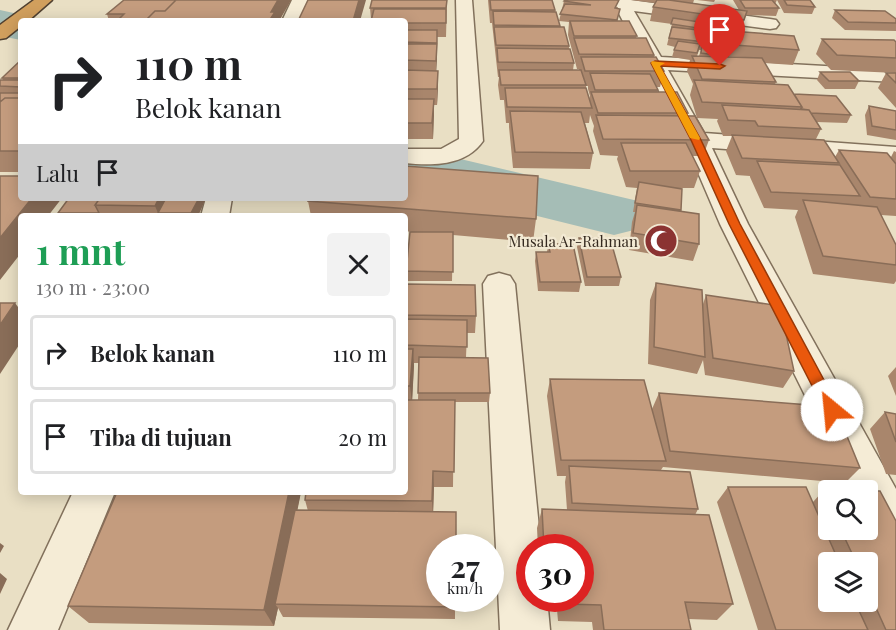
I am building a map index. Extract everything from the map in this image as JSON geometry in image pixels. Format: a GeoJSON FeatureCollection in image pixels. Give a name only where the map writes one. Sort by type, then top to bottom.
{"type":"FeatureCollection","features":[{"type":"Feature","properties":{"kind":"highway"},"geometry":{"type":"LineString","coordinates":[[21,18],[28,13],[48,12]]}},
{"type":"Feature","properties":{"kind":"highway"},"geometry":{"type":"LineString","coordinates":[[0,34],[18,20]]}},
{"type":"Feature","properties":{"kind":"street"},"geometry":{"type":"LineString","coordinates":[[292,18],[300,0]]}},
{"type":"Feature","properties":{"kind":"street"},"geometry":{"type":"LineString","coordinates":[[408,156],[434,158],[449,155],[459,152],[471,141],[464,0]]}},
{"type":"Feature","properties":{"kind":"street"},"geometry":{"type":"LineString","coordinates":[[622,2],[770,24]]}},
{"type":"Feature","properties":{"kind":"street"},"geometry":{"type":"LineString","coordinates":[[622,2],[696,140],[735,224],[896,532]]}},
{"type":"Feature","properties":{"kind":"street"},"geometry":{"type":"LineString","coordinates":[[655,63],[896,76]]}},
{"type":"Feature","properties":{"kind":"street"},"geometry":{"type":"LineString","coordinates":[[696,140],[896,154]]}},
{"type":"Feature","properties":{"kind":"street"},"geometry":{"type":"LineString","coordinates":[[499,284],[525,630]]}},
{"type":"Feature","properties":{"kind":"street"},"geometry":{"type":"LineString","coordinates":[[33,630],[93,495]]}},
{"type":"Feature","properties":{"kind":"building"},"geometry":{"type":"Polygon","coordinates":[[[124,0],[176,0],[165,11],[155,11],[148,18],[120,18],[124,14],[107,14],[124,0]]]}},
{"type":"Feature","properties":{"kind":"building"},"geometry":{"type":"Polygon","coordinates":[[[176,0],[278,0],[271,12],[275,12],[271,18],[148,18],[155,11],[165,11],[176,0]]]}},
{"type":"Feature","properties":{"kind":"building"},"geometry":{"type":"Polygon","coordinates":[[[308,0],[359,0],[354,18],[299,18],[308,0]]]}},
{"type":"Feature","properties":{"kind":"building"},"geometry":{"type":"Polygon","coordinates":[[[372,0],[447,0],[446,8],[370,8],[372,0]]]}},
{"type":"Feature","properties":{"kind":"building"},"geometry":{"type":"Polygon","coordinates":[[[490,0],[552,0],[555,10],[491,10],[490,0]]]}},
{"type":"Feature","properties":{"kind":"building"},"geometry":{"type":"Polygon","coordinates":[[[565,0],[619,0],[615,8],[620,9],[617,20],[560,14],[565,4],[591,5],[565,0]]]}},
{"type":"Feature","properties":{"kind":"building"},"geometry":{"type":"Polygon","coordinates":[[[657,0],[747,11],[744,20],[653,7],[657,0]]]}},
{"type":"Feature","properties":{"kind":"building"},"geometry":{"type":"Polygon","coordinates":[[[740,0],[772,0],[779,8],[745,8],[740,0]]]}},
{"type":"Feature","properties":{"kind":"building"},"geometry":{"type":"Polygon","coordinates":[[[784,0],[810,0],[815,7],[787,5],[784,0]]]}},
{"type":"Feature","properties":{"kind":"building"},"geometry":{"type":"Polygon","coordinates":[[[374,9],[446,9],[446,23],[408,23],[408,18],[372,18],[374,9]]]}},
{"type":"Feature","properties":{"kind":"building"},"geometry":{"type":"Polygon","coordinates":[[[835,10],[885,11],[896,19],[896,23],[848,22],[835,10]]]}},
{"type":"Feature","properties":{"kind":"building"},"geometry":{"type":"Polygon","coordinates":[[[493,11],[556,12],[560,26],[494,25],[493,11]]]}},
{"type":"Feature","properties":{"kind":"building"},"geometry":{"type":"Polygon","coordinates":[[[673,18],[713,24],[711,30],[671,24],[673,18]]]}},
{"type":"Feature","properties":{"kind":"building"},"geometry":{"type":"Polygon","coordinates":[[[570,21],[629,21],[637,36],[574,36],[570,21]]]}},
{"type":"Feature","properties":{"kind":"building"},"geometry":{"type":"Polygon","coordinates":[[[494,27],[564,27],[569,46],[496,45],[494,27]]]}},
{"type":"Feature","properties":{"kind":"building"},"geometry":{"type":"Polygon","coordinates":[[[672,27],[707,31],[705,42],[669,38],[672,27]]]}},
{"type":"Feature","properties":{"kind":"building"},"geometry":{"type":"Polygon","coordinates":[[[408,30],[437,30],[437,43],[408,42],[408,30]]]}},
{"type":"Feature","properties":{"kind":"building"},"geometry":{"type":"Polygon","coordinates":[[[731,31],[794,36],[799,50],[735,45],[731,31]]]}},
{"type":"Feature","properties":{"kind":"building"},"geometry":{"type":"Polygon","coordinates":[[[574,38],[646,38],[654,55],[579,54],[574,38]]]}},
{"type":"Feature","properties":{"kind":"building"},"geometry":{"type":"Polygon","coordinates":[[[822,39],[894,40],[896,58],[837,55],[822,39]]]}},
{"type":"Feature","properties":{"kind":"building"},"geometry":{"type":"Polygon","coordinates":[[[678,41],[700,44],[697,53],[674,50],[678,41]]]}},
{"type":"Feature","properties":{"kind":"building"},"geometry":{"type":"Polygon","coordinates":[[[408,44],[437,44],[436,61],[408,60],[408,44]]]}},
{"type":"Feature","properties":{"kind":"building"},"geometry":{"type":"Polygon","coordinates":[[[702,44],[730,48],[728,57],[701,53],[702,44]]]}},
{"type":"Feature","properties":{"kind":"building"},"geometry":{"type":"Polygon","coordinates":[[[497,48],[570,49],[574,63],[498,62],[497,48]]]}},
{"type":"Feature","properties":{"kind":"building"},"geometry":{"type":"Polygon","coordinates":[[[692,56],[762,58],[776,82],[702,79],[692,56]]]}},
{"type":"Feature","properties":{"kind":"building"},"geometry":{"type":"Polygon","coordinates":[[[581,57],[656,57],[664,71],[585,71],[581,57]]]}},
{"type":"Feature","properties":{"kind":"building"},"geometry":{"type":"Polygon","coordinates":[[[18,63],[18,78],[2,78],[18,63]]]}},
{"type":"Feature","properties":{"kind":"building"},"geometry":{"type":"Polygon","coordinates":[[[408,70],[438,71],[437,89],[408,89],[408,70]]]}},
{"type":"Feature","properties":{"kind":"building"},"geometry":{"type":"Polygon","coordinates":[[[499,70],[581,70],[586,85],[501,85],[499,70]]]}},
{"type":"Feature","properties":{"kind":"building"},"geometry":{"type":"Polygon","coordinates":[[[820,72],[850,72],[859,81],[829,81],[820,72]]]}},
{"type":"Feature","properties":{"kind":"building"},"geometry":{"type":"Polygon","coordinates":[[[590,73],[650,74],[658,90],[595,90],[590,73]]]}},
{"type":"Feature","properties":{"kind":"building"},"geometry":{"type":"Polygon","coordinates":[[[886,73],[896,73],[896,83],[886,73]]]}},
{"type":"Feature","properties":{"kind":"building"},"geometry":{"type":"Polygon","coordinates":[[[0,80],[18,80],[18,87],[0,86],[0,80]]]}},
{"type":"Feature","properties":{"kind":"building"},"geometry":{"type":"Polygon","coordinates":[[[694,80],[788,85],[802,107],[702,102],[694,80]]]}},
{"type":"Feature","properties":{"kind":"building"},"geometry":{"type":"Polygon","coordinates":[[[505,88],[586,88],[592,108],[507,107],[505,88]]]}},
{"type":"Feature","properties":{"kind":"building"},"geometry":{"type":"Polygon","coordinates":[[[591,92],[677,92],[688,113],[598,113],[591,92]]]}},
{"type":"Feature","properties":{"kind":"building"},"geometry":{"type":"Polygon","coordinates":[[[0,93],[18,93],[18,98],[5,98],[0,102],[0,93]]]}},
{"type":"Feature","properties":{"kind":"building"},"geometry":{"type":"Polygon","coordinates":[[[794,94],[836,96],[851,115],[811,113],[809,110],[801,109],[794,94]]]}},
{"type":"Feature","properties":{"kind":"building"},"geometry":{"type":"Polygon","coordinates":[[[5,98],[18,98],[18,151],[0,151],[0,102],[5,98]]]}},
{"type":"Feature","properties":{"kind":"building"},"geometry":{"type":"Polygon","coordinates":[[[408,99],[434,99],[432,123],[408,123],[408,99]]]}},
{"type":"Feature","properties":{"kind":"building"},"geometry":{"type":"Polygon","coordinates":[[[722,105],[809,110],[821,129],[758,126],[755,121],[728,120],[722,105]]]}},
{"type":"Feature","properties":{"kind":"building"},"geometry":{"type":"Polygon","coordinates":[[[869,106],[896,111],[896,130],[872,126],[869,106]]]}},
{"type":"Feature","properties":{"kind":"building"},"geometry":{"type":"Polygon","coordinates":[[[510,111],[581,112],[593,153],[515,152],[510,111]]]}},
{"type":"Feature","properties":{"kind":"building"},"geometry":{"type":"Polygon","coordinates":[[[596,115],[695,116],[709,140],[603,139],[596,115]]]}},
{"type":"Feature","properties":{"kind":"building"},"geometry":{"type":"Polygon","coordinates":[[[732,135],[824,140],[839,163],[742,158],[732,135]]]}},
{"type":"Feature","properties":{"kind":"building"},"geometry":{"type":"Polygon","coordinates":[[[621,143],[686,143],[700,171],[630,171],[621,143]]]}},
{"type":"Feature","properties":{"kind":"building"},"geometry":{"type":"Polygon","coordinates":[[[839,150],[887,153],[896,164],[896,199],[870,197],[839,150]]]}},
{"type":"Feature","properties":{"kind":"building"},"geometry":{"type":"Polygon","coordinates":[[[757,161],[840,165],[860,196],[771,192],[757,161]]]}},
{"type":"Feature","properties":{"kind":"building"},"geometry":{"type":"Polygon","coordinates":[[[408,166],[538,176],[536,219],[308,201],[408,201],[408,166]]]}},
{"type":"Feature","properties":{"kind":"building"},"geometry":{"type":"Polygon","coordinates":[[[0,176],[18,176],[18,201],[30,201],[0,238],[0,176]]]}},
{"type":"Feature","properties":{"kind":"building"},"geometry":{"type":"Polygon","coordinates":[[[639,182],[682,189],[681,210],[635,203],[639,182]]]}},
{"type":"Feature","properties":{"kind":"building"},"geometry":{"type":"Polygon","coordinates":[[[803,200],[877,207],[896,245],[896,265],[823,256],[803,200]]]}},
{"type":"Feature","properties":{"kind":"building"},"geometry":{"type":"Polygon","coordinates":[[[67,201],[98,201],[95,205],[99,213],[58,213],[67,201]]]}},
{"type":"Feature","properties":{"kind":"building"},"geometry":{"type":"Polygon","coordinates":[[[98,201],[158,201],[155,206],[95,205],[98,201]]]}},
{"type":"Feature","properties":{"kind":"building"},"geometry":{"type":"Polygon","coordinates":[[[164,201],[197,201],[191,213],[158,213],[164,201]]]}},
{"type":"Feature","properties":{"kind":"building"},"geometry":{"type":"Polygon","coordinates":[[[637,205],[699,214],[699,244],[633,233],[637,205]]]}},
{"type":"Feature","properties":{"kind":"building"},"geometry":{"type":"Polygon","coordinates":[[[410,232],[453,232],[453,272],[408,271],[410,232]]]}},
{"type":"Feature","properties":{"kind":"building"},"geometry":{"type":"Polygon","coordinates":[[[579,238],[610,238],[621,277],[587,277],[579,238]]]}},
{"type":"Feature","properties":{"kind":"building"},"geometry":{"type":"Polygon","coordinates":[[[548,244],[573,244],[581,282],[540,282],[536,252],[550,252],[548,244]]]}},
{"type":"Feature","properties":{"kind":"building"},"geometry":{"type":"Polygon","coordinates":[[[656,283],[702,290],[705,357],[654,347],[656,283]]]}},
{"type":"Feature","properties":{"kind":"building"},"geometry":{"type":"Polygon","coordinates":[[[408,284],[475,285],[476,316],[408,315],[408,284]]]}},
{"type":"Feature","properties":{"kind":"building"},"geometry":{"type":"Polygon","coordinates":[[[706,295],[780,306],[794,371],[713,358],[706,295]]]}},
{"type":"Feature","properties":{"kind":"building"},"geometry":{"type":"Polygon","coordinates":[[[0,303],[15,303],[0,325],[0,303]]]}},
{"type":"Feature","properties":{"kind":"building"},"geometry":{"type":"Polygon","coordinates":[[[408,319],[467,320],[467,347],[408,345],[408,319]]]}},
{"type":"Feature","properties":{"kind":"building"},"geometry":{"type":"Polygon","coordinates":[[[408,349],[413,349],[410,386],[408,386],[408,349]]]}},
{"type":"Feature","properties":{"kind":"building"},"geometry":{"type":"Polygon","coordinates":[[[419,357],[488,358],[490,393],[418,393],[419,357]]]}},
{"type":"Feature","properties":{"kind":"building"},"geometry":{"type":"Polygon","coordinates":[[[550,379],[644,380],[666,461],[561,460],[550,379]]]}},
{"type":"Feature","properties":{"kind":"building"},"geometry":{"type":"Polygon","coordinates":[[[659,393],[835,407],[860,468],[670,451],[659,393]]]}},
{"type":"Feature","properties":{"kind":"building"},"geometry":{"type":"Polygon","coordinates":[[[408,400],[455,400],[454,472],[433,471],[432,501],[305,500],[306,495],[408,495],[408,400]]]}},
{"type":"Feature","properties":{"kind":"building"},"geometry":{"type":"Polygon","coordinates":[[[885,412],[896,414],[896,442],[885,412]]]}},
{"type":"Feature","properties":{"kind":"building"},"geometry":{"type":"Polygon","coordinates":[[[569,466],[690,472],[698,509],[572,503],[569,466]]]}},
{"type":"Feature","properties":{"kind":"building"},"geometry":{"type":"Polygon","coordinates":[[[728,487],[806,487],[818,514],[818,540],[829,540],[835,552],[818,552],[818,612],[860,612],[868,630],[776,630],[728,487]]]}},
{"type":"Feature","properties":{"kind":"building"},"geometry":{"type":"Polygon","coordinates":[[[878,491],[880,491],[896,521],[896,630],[886,630],[878,612],[878,552],[851,552],[846,540],[878,540],[878,491]]]}},
{"type":"Feature","properties":{"kind":"building"},"geometry":{"type":"Polygon","coordinates":[[[116,495],[288,495],[264,610],[68,606],[116,495]]]}},
{"type":"Feature","properties":{"kind":"building"},"geometry":{"type":"Polygon","coordinates":[[[542,509],[709,515],[733,604],[685,602],[691,630],[604,630],[601,605],[594,605],[594,534],[543,534],[542,509]]]}},
{"type":"Feature","properties":{"kind":"building"},"geometry":{"type":"Polygon","coordinates":[[[295,510],[456,512],[456,534],[426,534],[426,607],[275,604],[295,510]]]}},
{"type":"Feature","properties":{"kind":"waterway"},"geometry":{"type":"LineString","coordinates":[[0,23],[18,26]]}},
{"type":"Feature","properties":{"kind":"waterway"},"geometry":{"type":"LineString","coordinates":[[408,172],[452,176],[614,215]]}},
{"type":"Feature","properties":{"kind":"slow traffic"},"geometry":{"type":"LineString","coordinates":[[661,63],[655,63],[695,138]]}},
{"type":"Feature","properties":{"kind":"place","name":"Musala Ar-Rahman"},"geometry":{"type":"Point","coordinates":[661,241]}},
{"type":"Feature","properties":{"kind":"route"},"geometry":{"type":"LineString","coordinates":[[720,66],[655,63],[696,140],[735,224],[832,410]]}}]}
